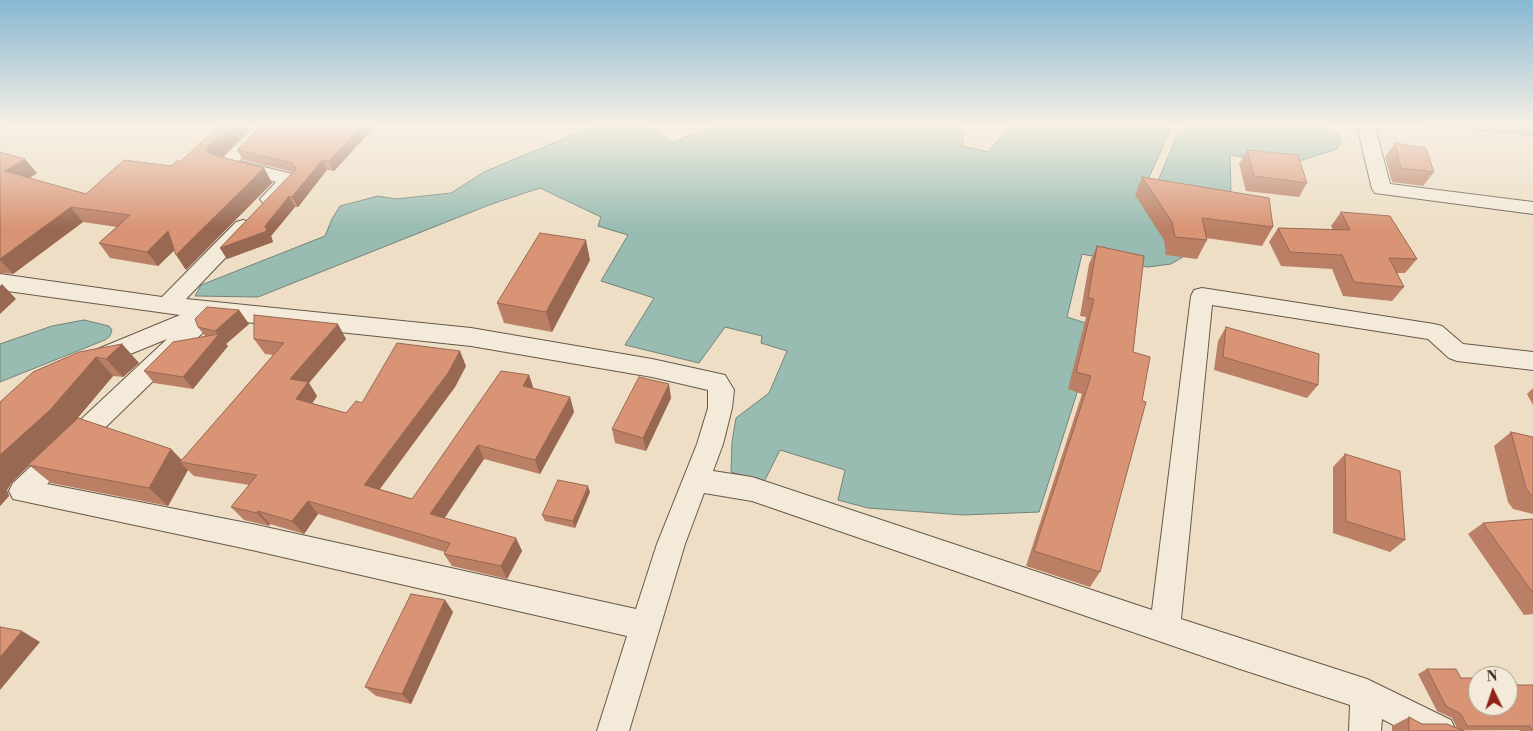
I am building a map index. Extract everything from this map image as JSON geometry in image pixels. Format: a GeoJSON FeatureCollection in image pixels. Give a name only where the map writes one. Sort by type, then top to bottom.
{"type":"FeatureCollection","features":[{"type":"Feature","properties":{"kind":"street"},"geometry":{"type":"LineString","coordinates":[[166,306],[290,179],[226,163],[229,160]]}},
{"type":"Feature","properties":{"kind":"street"},"geometry":{"type":"LineString","coordinates":[[1375,160],[1382,189],[1533,208]]}},
{"type":"Feature","properties":{"kind":"street"},"geometry":{"type":"LineString","coordinates":[[0,282],[28,288],[166,306],[471,337],[652,368],[716,382],[722,390],[720,408],[710,444],[672,544],[613,731]]}},
{"type":"Feature","properties":{"kind":"street"},"geometry":{"type":"LineString","coordinates":[[1165,627],[1202,296],[1434,332],[1457,352],[1533,360]]}},
{"type":"Feature","properties":{"kind":"street"},"geometry":{"type":"LineString","coordinates":[[80,366],[212,310]]}},
{"type":"Feature","properties":{"kind":"street"},"geometry":{"type":"LineString","coordinates":[[212,310],[22,491],[252,537],[646,626]]}},
{"type":"Feature","properties":{"kind":"street"},"geometry":{"type":"LineString","coordinates":[[696,480],[752,489],[1367,695],[1440,731]]}},
{"type":"Feature","properties":{"kind":"street"},"geometry":{"type":"LineString","coordinates":[[1366,731],[1367,695]]}},
{"type":"Feature","properties":{"kind":"water"},"geometry":{"type":"Polygon","coordinates":[[[512,160],[1157,160],[1141,195],[1188,254],[1171,264],[1148,267],[1082,254],[1067,317],[1098,327],[1039,512],[963,515],[868,508],[838,500],[845,470],[780,450],[764,482],[731,472],[732,442],[736,418],[769,393],[787,351],[761,343],[762,336],[725,327],[699,363],[625,345],[654,298],[601,281],[628,235],[598,226],[601,217],[540,188],[489,205],[258,297],[195,296],[201,285],[325,236],[340,206],[378,196],[396,199],[451,193],[484,172],[512,160]]]}},
{"type":"Feature","properties":{"kind":"water"},"geometry":{"type":"Polygon","coordinates":[[[1167,160],[1230,160],[1231,193],[1158,181],[1167,160]]]}},
{"type":"Feature","properties":{"kind":"water"},"geometry":{"type":"Polygon","coordinates":[[[1264,160],[1302,160],[1290,164],[1264,160]]]}},
{"type":"Feature","properties":{"kind":"water"},"geometry":{"type":"Polygon","coordinates":[[[84,320],[109,326],[112,330],[110,336],[105,340],[0,382],[0,344],[52,326],[84,320]]]}},
{"type":"Feature","properties":{"kind":"building"},"geometry":{"type":"Polygon","coordinates":[[[0,160],[23,160],[5,171],[86,194],[124,160],[171,166],[177,161],[234,160],[264,168],[176,255],[168,231],[147,252],[99,243],[130,215],[71,207],[0,259],[0,160]]]}},
{"type":"Feature","properties":{"kind":"building"},"geometry":{"type":"Polygon","coordinates":[[[280,160],[322,160],[265,226],[267,231],[220,248],[296,169],[292,163],[280,160]]]}},
{"type":"Feature","properties":{"kind":"building"},"geometry":{"type":"Polygon","coordinates":[[[1250,160],[1300,160],[1307,183],[1254,176],[1250,160]]]}},
{"type":"Feature","properties":{"kind":"building"},"geometry":{"type":"Polygon","coordinates":[[[1399,160],[1430,160],[1434,172],[1401,168],[1399,160]]]}},
{"type":"Feature","properties":{"kind":"building"},"geometry":{"type":"Polygon","coordinates":[[[1142,177],[1269,198],[1273,227],[1202,218],[1207,240],[1175,237],[1172,222],[1142,177]]]}},
{"type":"Feature","properties":{"kind":"building"},"geometry":{"type":"Polygon","coordinates":[[[1341,212],[1390,216],[1417,259],[1389,258],[1404,287],[1354,282],[1342,255],[1290,252],[1278,228],[1350,230],[1341,212]]]}},
{"type":"Feature","properties":{"kind":"building"},"geometry":{"type":"Polygon","coordinates":[[[540,233],[586,240],[546,312],[497,303],[540,233]]]}},
{"type":"Feature","properties":{"kind":"building"},"geometry":{"type":"Polygon","coordinates":[[[1097,246],[1144,256],[1133,352],[1150,357],[1142,401],[1146,402],[1100,572],[1034,551],[1091,376],[1076,372],[1094,299],[1088,298],[1097,246]]]}},
{"type":"Feature","properties":{"kind":"building"},"geometry":{"type":"Polygon","coordinates":[[[207,307],[239,310],[215,331],[198,327],[195,319],[207,307]]]}},
{"type":"Feature","properties":{"kind":"building"},"geometry":{"type":"Polygon","coordinates":[[[254,315],[338,324],[290,379],[308,382],[296,399],[346,413],[356,401],[362,403],[397,343],[460,351],[448,373],[364,485],[412,499],[501,371],[529,375],[523,386],[570,397],[535,460],[478,445],[430,514],[516,538],[501,566],[444,554],[450,543],[308,501],[292,521],[258,511],[257,513],[231,507],[257,475],[180,462],[284,343],[254,339],[254,315]]]}},
{"type":"Feature","properties":{"kind":"building"},"geometry":{"type":"Polygon","coordinates":[[[1226,327],[1319,354],[1318,385],[1223,357],[1226,327]]]}},
{"type":"Feature","properties":{"kind":"building"},"geometry":{"type":"Polygon","coordinates":[[[219,334],[183,377],[144,371],[173,342],[219,334]]]}},
{"type":"Feature","properties":{"kind":"building"},"geometry":{"type":"Polygon","coordinates":[[[122,344],[106,359],[96,357],[50,410],[0,455],[0,402],[33,372],[79,352],[122,344]]]}},
{"type":"Feature","properties":{"kind":"building"},"geometry":{"type":"Polygon","coordinates":[[[639,377],[669,384],[643,438],[612,429],[639,377]]]}},
{"type":"Feature","properties":{"kind":"building"},"geometry":{"type":"Polygon","coordinates":[[[78,418],[171,449],[149,488],[28,465],[78,418]]]}},
{"type":"Feature","properties":{"kind":"building"},"geometry":{"type":"Polygon","coordinates":[[[1511,432],[1533,437],[1533,496],[1526,488],[1511,432]]]}},
{"type":"Feature","properties":{"kind":"building"},"geometry":{"type":"Polygon","coordinates":[[[1345,454],[1400,471],[1405,540],[1346,521],[1345,454]]]}},
{"type":"Feature","properties":{"kind":"building"},"geometry":{"type":"Polygon","coordinates":[[[558,480],[588,486],[573,521],[542,515],[558,480]]]}},
{"type":"Feature","properties":{"kind":"building"},"geometry":{"type":"Polygon","coordinates":[[[1533,519],[1533,593],[1483,523],[1533,519]]]}},
{"type":"Feature","properties":{"kind":"building"},"geometry":{"type":"Polygon","coordinates":[[[411,594],[445,600],[402,694],[365,687],[411,594]]]}},
{"type":"Feature","properties":{"kind":"building"},"geometry":{"type":"Polygon","coordinates":[[[0,627],[22,631],[0,657],[0,627]]]}},
{"type":"Feature","properties":{"kind":"building"},"geometry":{"type":"Polygon","coordinates":[[[1427,669],[1456,669],[1461,678],[1468,678],[1468,716],[1518,716],[1518,685],[1533,685],[1533,731],[1530,726],[1467,726],[1461,714],[1446,706],[1427,669]]]}},
{"type":"Feature","properties":{"kind":"building"},"geometry":{"type":"Polygon","coordinates":[[[1409,717],[1422,724],[1447,724],[1464,731],[1409,731],[1409,717]]]}}]}
